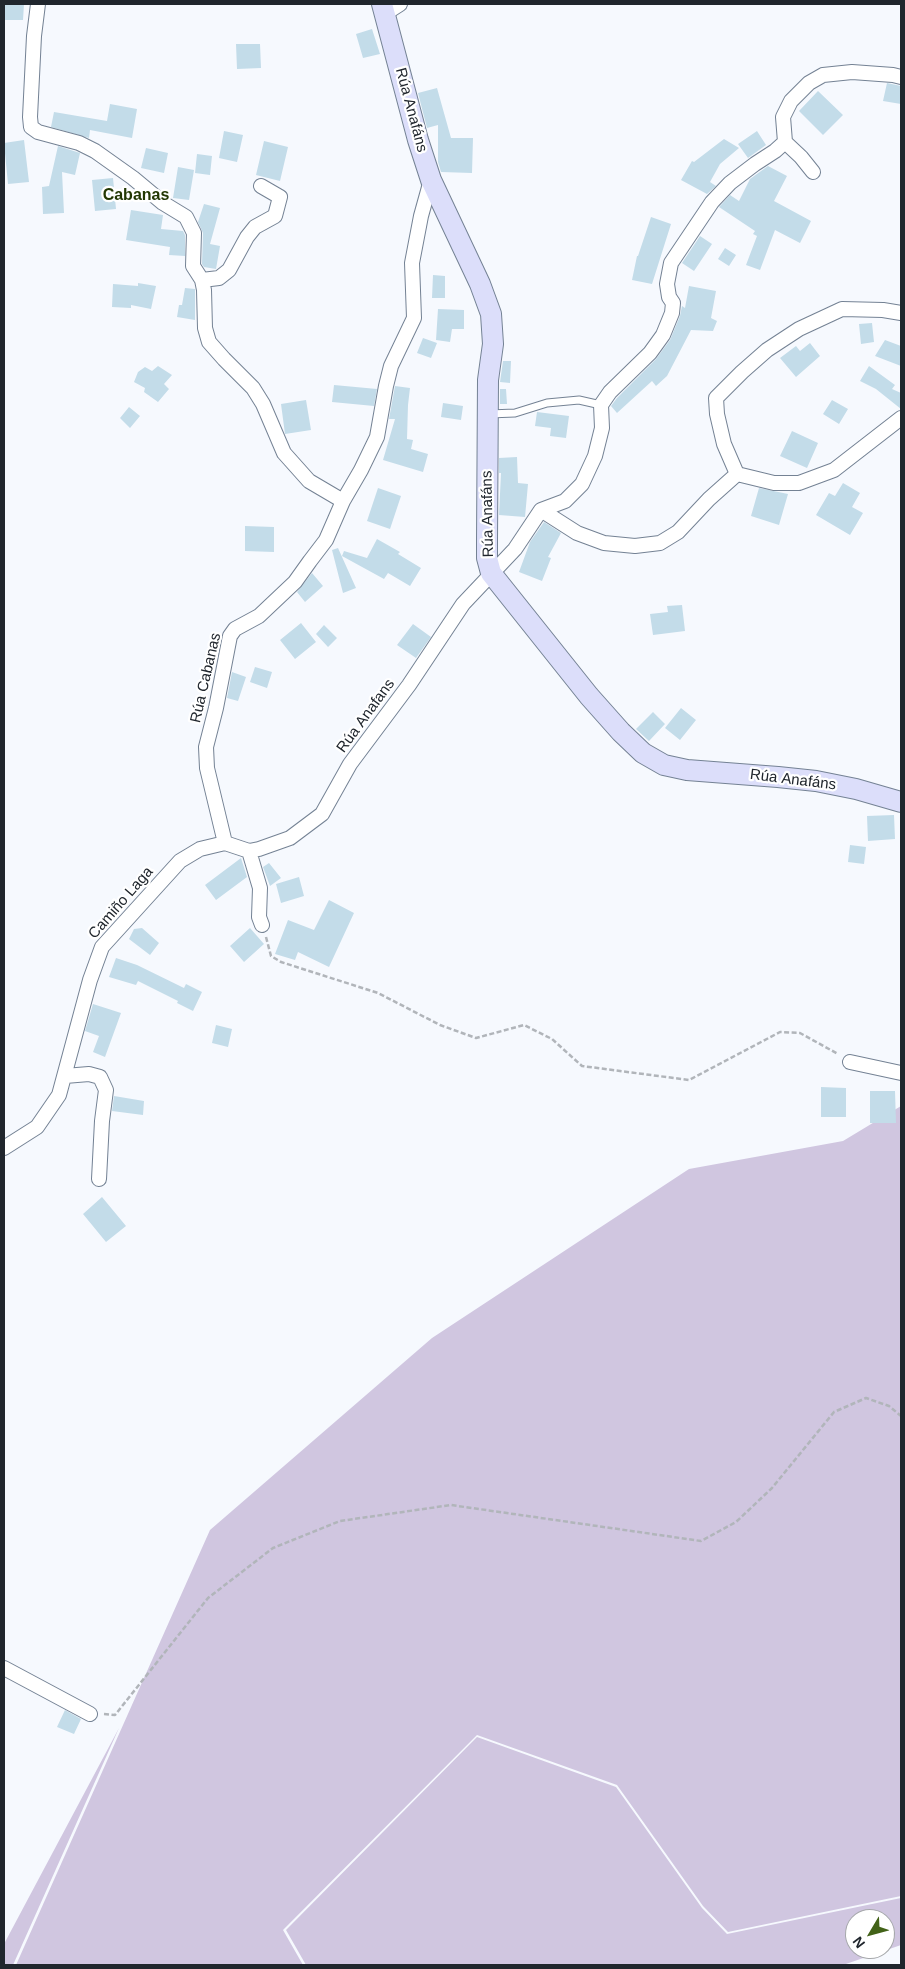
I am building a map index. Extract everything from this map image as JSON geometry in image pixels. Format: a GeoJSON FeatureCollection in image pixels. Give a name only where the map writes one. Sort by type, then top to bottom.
{"type":"FeatureCollection","features":[{"type":"Feature","properties":{"kind":"street"},"geometry":{"type":"LineString","coordinates":[[38,4],[33,63],[31,127],[38,132],[79,143],[95,151],[164,203],[186,217],[194,233],[192,266],[202,280],[205,328],[209,342],[253,388],[263,404],[284,453],[309,481],[343,501]]}},
{"type":"Feature","properties":{"kind":"street","name":"Rúa Anafáns"},"geometry":{"type":"LineString","coordinates":[[389,7],[418,140],[431,180],[480,284],[491,314],[493,344],[489,371],[487,558],[491,573],[589,696],[621,732],[643,753],[664,765],[687,770],[778,776],[816,781],[856,789],[901,802]]}},
{"type":"Feature","properties":{"kind":"street"},"geometry":{"type":"LineString","coordinates":[[813,172],[801,156],[785,142],[782,118],[791,101],[809,83],[823,75],[852,72],[901,77]]}},
{"type":"Feature","properties":{"kind":"street"},"geometry":{"type":"LineString","coordinates":[[541,510],[565,502],[582,484],[598,447],[602,428],[601,405],[610,392],[650,353],[663,336],[672,313],[673,303],[669,296],[667,284],[672,263],[712,202],[730,182],[785,142]]}},
{"type":"Feature","properties":{"kind":"street","name":"Rúa Cabanas"},"geometry":{"type":"LineString","coordinates":[[226,843],[207,768],[206,747],[216,708],[230,636],[235,629],[259,616],[294,582],[326,540],[343,501],[377,437],[391,366],[414,318],[412,263],[421,216],[431,180]]}},
{"type":"Feature","properties":{"kind":"street"},"geometry":{"type":"LineString","coordinates":[[202,280],[218,278],[229,270],[247,236],[255,227],[275,216],[280,197],[261,186]]}},
{"type":"Feature","properties":{"kind":"street"},"geometry":{"type":"LineString","coordinates":[[737,474],[724,444],[717,414],[716,398],[742,372],[768,350],[799,329],[842,309],[883,310],[901,313]]}},
{"type":"Feature","properties":{"kind":"street"},"geometry":{"type":"LineString","coordinates":[[737,474],[774,483],[799,483],[834,470],[901,418]]}},
{"type":"Feature","properties":{"kind":"street"},"geometry":{"type":"LineString","coordinates":[[541,510],[578,533],[604,543],[635,546],[660,543],[678,532],[709,499],[737,474]]}},
{"type":"Feature","properties":{"kind":"street","name":"Rúa Anafans"},"geometry":{"type":"LineString","coordinates":[[249,851],[290,838],[322,814],[350,764],[409,684],[463,604],[515,549],[541,510]]}},
{"type":"Feature","properties":{"kind":"street"},"geometry":{"type":"LineString","coordinates":[[226,843],[249,851],[260,888],[259,917],[262,925]]}},
{"type":"Feature","properties":{"kind":"street","name":"Camiño Laga"},"geometry":{"type":"LineString","coordinates":[[4,1148],[37,1127],[59,1095],[90,980],[102,947],[180,860],[200,849],[226,843]]}},
{"type":"Feature","properties":{"kind":"street"},"geometry":{"type":"LineString","coordinates":[[850,1062],[901,1072]]}},
{"type":"Feature","properties":{"kind":"street"},"geometry":{"type":"LineString","coordinates":[[65,1076],[89,1074],[100,1077],[106,1090],[102,1121],[99,1179]]}},
{"type":"Feature","properties":{"kind":"street"},"geometry":{"type":"LineString","coordinates":[[4,1668],[90,1714]]}},
{"type":"Feature","properties":{"kind":"lane"},"geometry":{"type":"LineString","coordinates":[[488,414],[516,413],[546,403],[579,400],[601,405]]}},
{"type":"Feature","properties":{"kind":"path"},"geometry":{"type":"LineString","coordinates":[[262,925],[271,956],[281,962],[378,993],[440,1025],[476,1038],[524,1025],[552,1039],[582,1066],[689,1080],[780,1032],[800,1033],[824,1045],[850,1062]]}},
{"type":"Feature","properties":{"kind":"path"},"geometry":{"type":"LineString","coordinates":[[90,1714],[115,1715],[208,1598],[215,1592],[273,1548],[340,1522],[451,1505],[701,1541],[736,1522],[772,1488],[834,1412],[866,1398],[889,1406],[901,1416]]}},
{"type":"Feature","properties":{"kind":"shaded area"},"geometry":{"type":"Polygon","coordinates":[[[901,1106],[901,1896],[728,1932],[703,1906],[617,1785],[477,1735],[283,1930],[303,1965],[16,1965],[210,1530],[432,1338],[689,1169],[843,1141],[901,1106]]]}},
{"type":"Feature","properties":{"kind":"shaded area"},"geometry":{"type":"Polygon","coordinates":[[[119,1728],[13,1965],[4,1965],[4,1944],[119,1728]]]}},
{"type":"Feature","properties":{"kind":"shaded area"},"geometry":{"type":"Polygon","coordinates":[[[477,1737],[616,1787],[702,1908],[727,1934],[845,1910],[845,1959],[860,1959],[843,1965],[306,1965],[286,1930],[477,1737]]]}},
{"type":"Feature","properties":{"kind":"shaded area"},"geometry":{"type":"Polygon","coordinates":[[[901,1898],[901,1945],[895,1947],[895,1909],[848,1909],[901,1898]]]}},
{"type":"Feature","properties":{"kind":"building"},"geometry":{"type":"Polygon","coordinates":[[[4,4],[24,4],[23,20],[4,20],[4,4]]]}},
{"type":"Feature","properties":{"kind":"building"},"geometry":{"type":"Polygon","coordinates":[[[372,29],[380,54],[363,58],[356,34],[372,29]]]}},
{"type":"Feature","properties":{"kind":"building"},"geometry":{"type":"Polygon","coordinates":[[[236,44],[260,44],[261,68],[237,69],[236,44]]]}},
{"type":"Feature","properties":{"kind":"building"},"geometry":{"type":"Polygon","coordinates":[[[887,83],[901,86],[901,104],[883,101],[887,83]]]}},
{"type":"Feature","properties":{"kind":"building"},"geometry":{"type":"Polygon","coordinates":[[[437,88],[451,138],[473,138],[472,173],[441,172],[438,162],[438,125],[427,128],[418,93],[437,88]]]}},
{"type":"Feature","properties":{"kind":"building"},"geometry":{"type":"Polygon","coordinates":[[[818,91],[843,115],[823,135],[799,111],[818,91]]]}},
{"type":"Feature","properties":{"kind":"building"},"geometry":{"type":"Polygon","coordinates":[[[110,104],[137,109],[132,138],[90,130],[89,138],[51,127],[54,112],[107,121],[110,104]]]}},
{"type":"Feature","properties":{"kind":"building"},"geometry":{"type":"Polygon","coordinates":[[[224,131],[243,135],[237,162],[219,158],[224,131]]]}},
{"type":"Feature","properties":{"kind":"building"},"geometry":{"type":"Polygon","coordinates":[[[757,131],[766,145],[748,158],[738,144],[757,131]]]}},
{"type":"Feature","properties":{"kind":"building"},"geometry":{"type":"Polygon","coordinates":[[[724,139],[739,148],[720,164],[710,182],[716,186],[707,194],[681,180],[692,161],[694,162],[724,139]]]}},
{"type":"Feature","properties":{"kind":"building"},"geometry":{"type":"Polygon","coordinates":[[[24,140],[29,182],[8,184],[4,143],[24,140]]]}},
{"type":"Feature","properties":{"kind":"building"},"geometry":{"type":"Polygon","coordinates":[[[264,141],[288,147],[280,181],[256,175],[264,141]]]}},
{"type":"Feature","properties":{"kind":"building"},"geometry":{"type":"Polygon","coordinates":[[[58,146],[80,153],[75,175],[62,172],[64,213],[43,214],[42,187],[49,186],[58,146]]]}},
{"type":"Feature","properties":{"kind":"building"},"geometry":{"type":"Polygon","coordinates":[[[146,148],[168,153],[164,173],[141,168],[146,148]]]}},
{"type":"Feature","properties":{"kind":"building"},"geometry":{"type":"Polygon","coordinates":[[[197,154],[212,156],[210,175],[195,173],[197,154]]]}},
{"type":"Feature","properties":{"kind":"building"},"geometry":{"type":"Polygon","coordinates":[[[768,166],[787,176],[774,201],[811,221],[800,243],[775,230],[760,270],[746,265],[757,236],[753,234],[755,231],[719,207],[730,195],[739,201],[750,179],[768,166]]]}},
{"type":"Feature","properties":{"kind":"building"},"geometry":{"type":"Polygon","coordinates":[[[178,167],[194,170],[189,200],[173,198],[178,167]]]}},
{"type":"Feature","properties":{"kind":"building"},"geometry":{"type":"Polygon","coordinates":[[[113,178],[116,209],[95,211],[92,180],[113,178]]]}},
{"type":"Feature","properties":{"kind":"building"},"geometry":{"type":"Polygon","coordinates":[[[204,204],[220,208],[210,244],[220,246],[216,269],[204,267],[202,264],[203,233],[198,222],[204,204]]]}},
{"type":"Feature","properties":{"kind":"building"},"geometry":{"type":"Polygon","coordinates":[[[131,210],[163,215],[161,229],[183,231],[185,235],[185,256],[169,255],[170,247],[126,240],[131,210]]]}},
{"type":"Feature","properties":{"kind":"building"},"geometry":{"type":"Polygon","coordinates":[[[651,217],[671,224],[652,284],[632,280],[637,256],[651,217]]]}},
{"type":"Feature","properties":{"kind":"building"},"geometry":{"type":"Polygon","coordinates":[[[700,236],[712,244],[694,271],[682,263],[700,236]]]}},
{"type":"Feature","properties":{"kind":"building"},"geometry":{"type":"Polygon","coordinates":[[[725,248],[736,255],[729,266],[718,259],[725,248]]]}},
{"type":"Feature","properties":{"kind":"building"},"geometry":{"type":"Polygon","coordinates":[[[433,275],[445,276],[445,298],[432,298],[433,275]]]}},
{"type":"Feature","properties":{"kind":"building"},"geometry":{"type":"Polygon","coordinates":[[[138,283],[156,286],[151,309],[131,305],[131,308],[112,307],[113,284],[138,286],[138,283]]]}},
{"type":"Feature","properties":{"kind":"building"},"geometry":{"type":"Polygon","coordinates":[[[689,286],[716,291],[711,318],[717,321],[713,331],[691,330],[667,376],[656,386],[652,381],[617,413],[611,406],[656,359],[670,340],[682,306],[685,308],[689,286]]]}},
{"type":"Feature","properties":{"kind":"building"},"geometry":{"type":"Polygon","coordinates":[[[185,288],[195,289],[195,320],[177,317],[179,305],[182,305],[185,288]]]}},
{"type":"Feature","properties":{"kind":"building"},"geometry":{"type":"Polygon","coordinates":[[[438,309],[464,310],[464,329],[452,329],[450,342],[436,340],[438,309]]]}},
{"type":"Feature","properties":{"kind":"building"},"geometry":{"type":"Polygon","coordinates":[[[872,323],[874,342],[861,344],[859,324],[872,323]]]}},
{"type":"Feature","properties":{"kind":"building"},"geometry":{"type":"Polygon","coordinates":[[[423,338],[437,343],[431,358],[417,353],[423,338]]]}},
{"type":"Feature","properties":{"kind":"building"},"geometry":{"type":"Polygon","coordinates":[[[885,340],[901,346],[901,366],[875,356],[885,340]]]}},
{"type":"Feature","properties":{"kind":"building"},"geometry":{"type":"Polygon","coordinates":[[[810,343],[820,356],[796,377],[780,358],[796,346],[800,351],[810,343]]]}},
{"type":"Feature","properties":{"kind":"building"},"geometry":{"type":"Polygon","coordinates":[[[503,361],[511,361],[510,383],[500,382],[503,361]]]}},
{"type":"Feature","properties":{"kind":"building"},"geometry":{"type":"Polygon","coordinates":[[[158,366],[172,375],[164,384],[169,389],[158,402],[144,392],[145,388],[134,382],[138,372],[145,367],[152,371],[158,366]]]}},
{"type":"Feature","properties":{"kind":"building"},"geometry":{"type":"Polygon","coordinates":[[[869,366],[895,385],[892,389],[901,393],[901,409],[876,389],[860,381],[869,366]]]}},
{"type":"Feature","properties":{"kind":"building"},"geometry":{"type":"Polygon","coordinates":[[[334,385],[377,389],[374,406],[332,402],[334,385]]]}},
{"type":"Feature","properties":{"kind":"building"},"geometry":{"type":"Polygon","coordinates":[[[395,386],[410,388],[407,439],[413,440],[411,449],[428,454],[423,472],[383,460],[395,419],[389,419],[395,386]]]}},
{"type":"Feature","properties":{"kind":"building"},"geometry":{"type":"Polygon","coordinates":[[[500,389],[506,389],[507,404],[500,404],[500,389]]]}},
{"type":"Feature","properties":{"kind":"building"},"geometry":{"type":"Polygon","coordinates":[[[306,400],[311,430],[285,434],[281,404],[306,400]]]}},
{"type":"Feature","properties":{"kind":"building"},"geometry":{"type":"Polygon","coordinates":[[[832,400],[848,409],[839,424],[823,414],[832,400]]]}},
{"type":"Feature","properties":{"kind":"building"},"geometry":{"type":"Polygon","coordinates":[[[443,403],[463,406],[461,420],[441,417],[443,403]]]}},
{"type":"Feature","properties":{"kind":"building"},"geometry":{"type":"Polygon","coordinates":[[[129,407],[140,416],[130,428],[120,418],[129,407]]]}},
{"type":"Feature","properties":{"kind":"building"},"geometry":{"type":"Polygon","coordinates":[[[537,412],[569,416],[566,438],[550,436],[551,428],[535,426],[537,412]]]}},
{"type":"Feature","properties":{"kind":"building"},"geometry":{"type":"Polygon","coordinates":[[[792,431],[818,443],[807,468],[780,456],[792,431]]]}},
{"type":"Feature","properties":{"kind":"building"},"geometry":{"type":"Polygon","coordinates":[[[517,457],[518,483],[528,484],[525,517],[499,515],[501,473],[499,473],[499,458],[517,457]]]}},
{"type":"Feature","properties":{"kind":"building"},"geometry":{"type":"Polygon","coordinates":[[[843,483],[860,493],[852,507],[863,513],[850,535],[816,515],[829,493],[835,496],[843,483]]]}},
{"type":"Feature","properties":{"kind":"building"},"geometry":{"type":"Polygon","coordinates":[[[378,488],[401,496],[390,529],[367,521],[378,488]]]}},
{"type":"Feature","properties":{"kind":"building"},"geometry":{"type":"Polygon","coordinates":[[[759,488],[788,494],[779,525],[751,516],[759,488]]]}},
{"type":"Feature","properties":{"kind":"building"},"geometry":{"type":"Polygon","coordinates":[[[544,522],[561,533],[548,557],[551,558],[542,581],[519,572],[530,542],[544,522]]]}},
{"type":"Feature","properties":{"kind":"building"},"geometry":{"type":"Polygon","coordinates":[[[245,526],[274,527],[274,552],[245,551],[245,526]]]}},
{"type":"Feature","properties":{"kind":"building"},"geometry":{"type":"Polygon","coordinates":[[[377,539],[400,552],[398,554],[421,568],[410,586],[388,573],[384,579],[342,556],[344,551],[367,558],[377,539]]]}},
{"type":"Feature","properties":{"kind":"building"},"geometry":{"type":"Polygon","coordinates":[[[338,548],[356,588],[343,593],[332,550],[338,548]]]}},
{"type":"Feature","properties":{"kind":"building"},"geometry":{"type":"Polygon","coordinates":[[[312,573],[323,586],[305,602],[297,592],[312,573]]]}},
{"type":"Feature","properties":{"kind":"building"},"geometry":{"type":"Polygon","coordinates":[[[682,605],[685,631],[653,635],[650,614],[668,612],[667,606],[682,605]]]}},
{"type":"Feature","properties":{"kind":"building"},"geometry":{"type":"Polygon","coordinates":[[[301,623],[316,642],[295,659],[280,640],[301,623]]]}},
{"type":"Feature","properties":{"kind":"building"},"geometry":{"type":"Polygon","coordinates":[[[413,624],[431,637],[416,658],[397,645],[413,624]]]}},
{"type":"Feature","properties":{"kind":"building"},"geometry":{"type":"Polygon","coordinates":[[[324,625],[337,638],[328,647],[316,634],[324,625]]]}},
{"type":"Feature","properties":{"kind":"building"},"geometry":{"type":"Polygon","coordinates":[[[255,667],[272,672],[267,688],[250,682],[255,667]]]}},
{"type":"Feature","properties":{"kind":"building"},"geometry":{"type":"Polygon","coordinates":[[[232,672],[246,677],[238,701],[227,698],[232,672]]]}},
{"type":"Feature","properties":{"kind":"building"},"geometry":{"type":"Polygon","coordinates":[[[681,708],[696,720],[680,740],[665,728],[681,708]]]}},
{"type":"Feature","properties":{"kind":"building"},"geometry":{"type":"Polygon","coordinates":[[[653,712],[665,724],[649,741],[636,729],[653,712]]]}},
{"type":"Feature","properties":{"kind":"building"},"geometry":{"type":"Polygon","coordinates":[[[894,815],[895,839],[868,841],[867,816],[894,815]]]}},
{"type":"Feature","properties":{"kind":"building"},"geometry":{"type":"Polygon","coordinates":[[[850,845],[866,847],[864,864],[848,862],[850,845]]]}},
{"type":"Feature","properties":{"kind":"building"},"geometry":{"type":"Polygon","coordinates":[[[241,858],[247,877],[216,900],[205,885],[241,858]]]}},
{"type":"Feature","properties":{"kind":"building"},"geometry":{"type":"Polygon","coordinates":[[[269,863],[281,878],[270,886],[263,867],[269,863]]]}},
{"type":"Feature","properties":{"kind":"building"},"geometry":{"type":"Polygon","coordinates":[[[299,877],[304,896],[281,903],[276,884],[299,877]]]}},
{"type":"Feature","properties":{"kind":"building"},"geometry":{"type":"Polygon","coordinates":[[[329,900],[354,913],[329,967],[298,952],[295,960],[275,954],[288,920],[314,930],[329,900]]]}},
{"type":"Feature","properties":{"kind":"building"},"geometry":{"type":"Polygon","coordinates":[[[142,928],[159,943],[150,955],[129,939],[134,929],[142,928]]]}},
{"type":"Feature","properties":{"kind":"building"},"geometry":{"type":"Polygon","coordinates":[[[250,928],[264,944],[244,962],[230,946],[250,928]]]}},
{"type":"Feature","properties":{"kind":"building"},"geometry":{"type":"Polygon","coordinates":[[[116,958],[137,965],[184,988],[186,984],[202,992],[193,1011],[177,1003],[178,1001],[138,981],[136,985],[109,977],[116,958]]]}},
{"type":"Feature","properties":{"kind":"building"},"geometry":{"type":"Polygon","coordinates":[[[93,1004],[121,1013],[105,1057],[93,1052],[99,1036],[85,1031],[93,1004]]]}},
{"type":"Feature","properties":{"kind":"building"},"geometry":{"type":"Polygon","coordinates":[[[216,1025],[232,1029],[228,1047],[212,1043],[216,1025]]]}},
{"type":"Feature","properties":{"kind":"building"},"geometry":{"type":"Polygon","coordinates":[[[821,1087],[846,1088],[846,1117],[821,1117],[821,1087]]]}},
{"type":"Feature","properties":{"kind":"building"},"geometry":{"type":"Polygon","coordinates":[[[870,1091],[895,1091],[896,1123],[870,1123],[870,1091]]]}},
{"type":"Feature","properties":{"kind":"building"},"geometry":{"type":"Polygon","coordinates":[[[114,1096],[144,1101],[143,1115],[112,1111],[114,1096]]]}},
{"type":"Feature","properties":{"kind":"building"},"geometry":{"type":"Polygon","coordinates":[[[102,1197],[126,1226],[106,1242],[83,1214],[102,1197]]]}},
{"type":"Feature","properties":{"kind":"building"},"geometry":{"type":"Polygon","coordinates":[[[65,1710],[81,1719],[74,1734],[57,1727],[65,1710]]]}},
{"type":"Feature","properties":{"kind":"district","name":"Cabanas"},"geometry":{"type":"Point","coordinates":[136,196]}}]}
